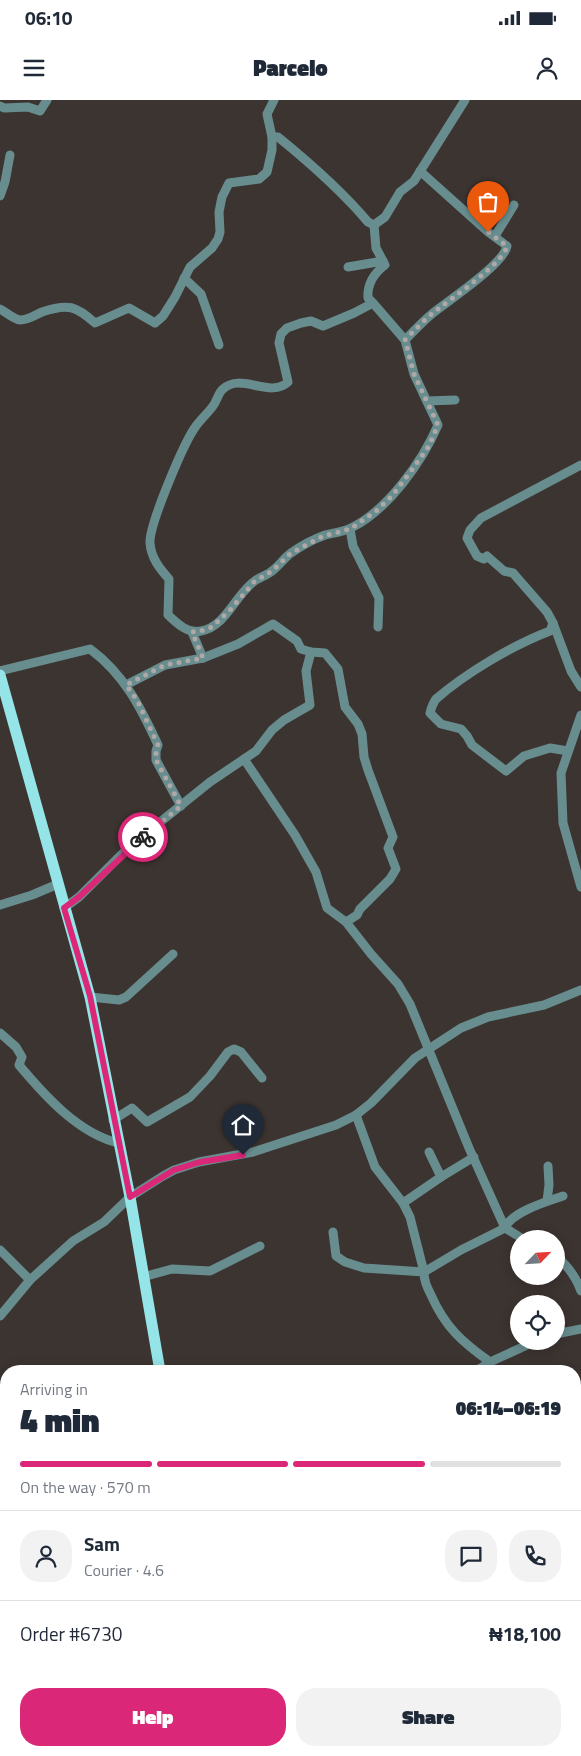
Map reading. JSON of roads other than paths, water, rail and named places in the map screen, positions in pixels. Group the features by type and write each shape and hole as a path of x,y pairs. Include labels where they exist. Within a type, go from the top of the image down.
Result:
{"main road":[{"path":"0,675 90,996 113,1120 130,1197 159,1365"}],"street":[{"path":"0,106 4,108 28,107 40,111 47,100"},
{"path":"0,309 18,320 27,320 43,312 73,307 80,310 95,323 130,308 154,323 162,316 171,303 190,267 212,248 218,239 220,232 219,212 222,196 229,183 259,179 267,172 272,150 272,137 267,114 274,100"},
{"path":"374,226 385,217 400,192 414,181 465,100"},
{"path":"272,137 278,137 310,163 374,226"},
{"path":"0,196 5,182 10,155"},
{"path":"405,340 433,313 484,274 505,252 507,246 420,171"},
{"path":"495,236 514,205"},
{"path":"192,632 212,627 230,610 254,582 272,571 291,553 323,536 350,529 370,516 392,496 429,446 438,425 414,374 405,340 368,298 369,285 377,271 385,266 376,248 374,226"},
{"path":"348,267 383,261"},
{"path":"184,278 201,294 219,345"},
{"path":"203,658 192,632 168,615 169,580 159,568 152,554 150,542 161,500 192,433 213,406 222,389 234,383 278,388 288,382 279,343 281,334 287,328 311,321 323,326 373,303"},
{"path":"427,401 455,400"},
{"path":"581,465 481,518 470,530 467,538 477,556 484,559 487,556 504,571 513,573 547,612 571,671 581,687"},
{"path":"350,529 353,546 379,598 378,627"},
{"path":"553,623 550,631 523,642 460,681 435,700 430,713 441,724 461,729 472,745 506,771 524,756 550,748 568,751"},
{"path":"126,685 165,665 203,658 238,644 273,624 297,641 301,649 325,653 338,669 345,707 358,724 362,734 368,770 393,836 388,848 396,870 390,879 360,909 357,915 346,922"},
{"path":"0,671 90,649 108,664 137,700 158,745 156,760 181,806"},
{"path":"64,908 79,897 124,852 210,782 256,752 272,730 310,705 306,671 311,652"},
{"path":"581,715 561,773 563,823 581,887"},
{"path":"244,759 276,806 316,872 328,908 346,922 398,984 410,1004 505,1228 510,1231"},
{"path":"0,905 58,884"},
{"path":"90,996 119,1000 126,997 173,954"},
{"path":"0,1316 30,1280 73,1241 104,1222 130,1197 174,1170 200,1162 232,1158 336,1125 356,1115 371,1103 405,1067 429,1049 472,1022 544,1005 581,990"},
{"path":"0,1033 16,1047 22,1057 19,1065 36,1086 76,1122 104,1140 118,1143"},
{"path":"113,1120 132,1108 146,1122 190,1097 210,1076 228,1052 234,1049 241,1052 262,1078"},
{"path":"356,1115 375,1167 403,1204 410,1217 424,1272 424,1279 440,1315 454,1334 490,1362"},
{"path":"429,1152 441,1177"},
{"path":"403,1204 441,1177 474,1157"},
{"path":"547,1201 550,1185 548,1166"},
{"path":"332,1232 336,1256 345,1262 364,1268 424,1272 461,1250 505,1228 507,1222 522,1212 564,1196"},
{"path":"143,1277 172,1269 210,1271 260,1246"},
{"path":"0,1250 30,1280"},
{"path":"565,1264 577,1280 581,1291"},
{"path":"565,1332 581,1329"},
{"path":"485,1365 516,1350"}]}
